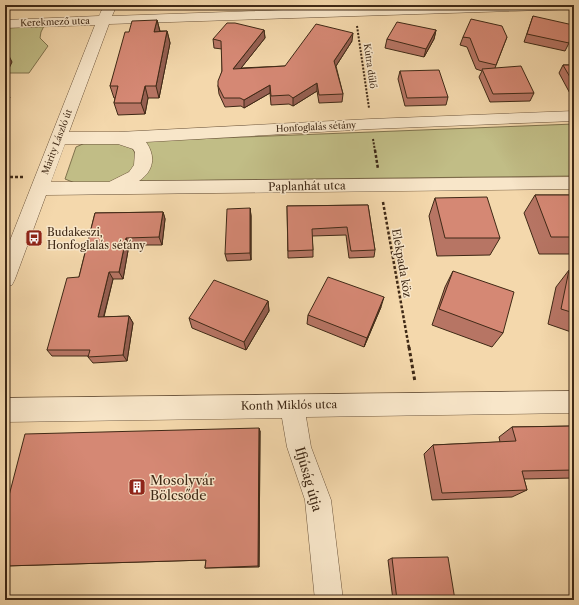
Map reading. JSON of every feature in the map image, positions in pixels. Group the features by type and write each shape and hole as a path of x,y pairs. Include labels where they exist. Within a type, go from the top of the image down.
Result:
{"street":[{"name":"Márity László út","path":"5,279 110,5"},
{"name":"Kerekmező utca","path":"5,24 355,11 574,5"},
{"name":"Honfoglalás sétány","path":"58,138 119,138 371,124 574,116"},
{"path":"108,189 122,184 135,176 143,167 144,152 139,145 119,138"},
{"name":"Paplanhát utca","path":"40,189 574,183"},
{"name":"Konth Miklós utca","path":"5,410 574,402"},
{"name":"Ifjúság útja","path":"292,405 299,447 318,500 329,600"}],"path":[{"name":"Kútra dűlő","path":"355,11 371,124"},
{"name":"Elekpada köz","path":"371,124 380,185 419,404"}],"shaded area":[{"path":"44,26 40,38 48,46 29,73 7,73 5,63 5,28"},
{"path":"574,124 574,176 134,181 143,141"},
{"path":"119,142 132,148 135,153 137,158 133,170 111,184 75,183 65,179 76,147 85,143"}],"building":[{"path":"533,16 573,25 569,43 527,34"},
{"path":"471,19 502,26 507,37 496,65 479,61 470,38 463,37"},
{"path":"157,20 154,32 167,31 156,86 145,86 141,103 114,103 118,86 110,86 125,32 129,32 132,21"},
{"path":"397,22 436,30 426,49 387,39"},
{"path":"227,23 235,23 264,30 233,69 285,66 316,24 353,33 334,61 343,94 319,95 317,83 293,98 289,95 271,96 270,85 244,100 240,98 224,98 218,86 218,81 222,71 221,41 213,39"},
{"path":"563,65 574,65 574,84"},
{"path":"521,66 534,93 493,94 482,69"},
{"path":"439,70 448,97 407,98 400,71"},
{"path":"535,195 574,195 574,237 551,237"},
{"path":"487,197 500,238 445,238 435,198"},
{"path":"368,205 375,250 351,251 347,227 312,229 313,250 288,251 287,206"},
{"path":"250,208 250,253 225,254 227,209"},
{"path":"163,212 159,237 126,238 119,272 109,272 98,317 129,316 123,355 88,357 90,350 47,350 67,278 79,277 95,213"},
{"path":"569,270 574,272 574,313 561,309"},
{"path":"453,271 514,292 503,333 439,309"},
{"path":"328,277 384,297 367,338 308,315"},
{"path":"214,280 268,301 244,342 189,318"},
{"path":"574,426 574,470 522,471 527,490 442,493 433,445 516,441 512,427"},
{"name":"Mosolyvár Bölcsőde","path":"259,428 258,566 205,568 206,560 5,566 5,511 25,434"},
{"path":"448,557 455,600 397,600 392,558"}],"place":[{"name":"Budakeszi, Honfoglalás sétány","path":"34,238"},
{"name":"Mosolyvár Bölcsőde","path":"137,487"}]}
